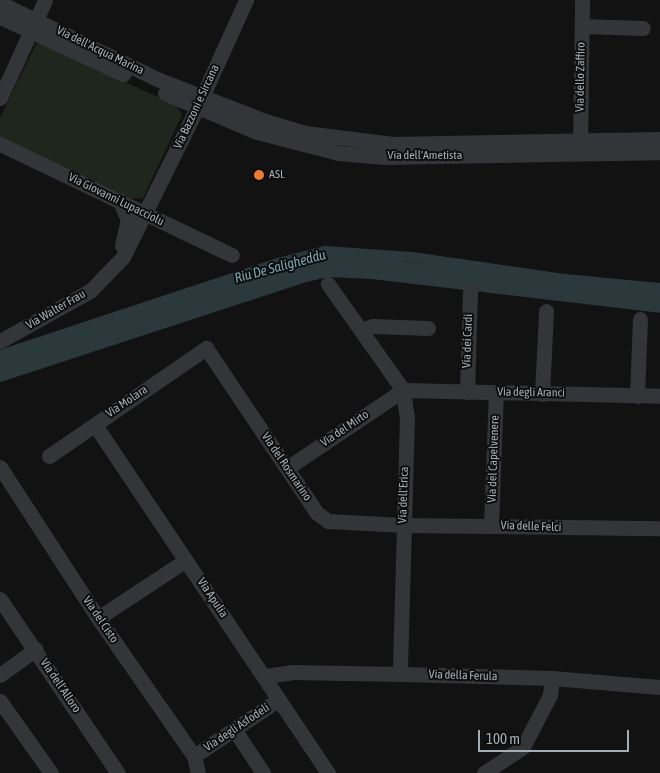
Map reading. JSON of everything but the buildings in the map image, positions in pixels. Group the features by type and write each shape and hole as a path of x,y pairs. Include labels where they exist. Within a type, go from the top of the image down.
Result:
{"street":[{"path":"0,98 45,0"},
{"name":"Via Bazzoni e Sircana","path":"146,214 200,103 246,0"},
{"name":"Via dello Zaffiro","path":"580,148 582,0"},
{"name":"Via dell'Acqua Marina","path":"0,2 34,25 157,79 200,103"},
{"name":"Via dell'Acqua Marina","path":"0,17 34,25"},
{"path":"582,26 643,28"},
{"name":"Via dell'Ametista","path":"200,103 348,140 394,144 580,148 660,152"},
{"name":"Via dell'Ametista","path":"580,148 660,138"},
{"name":"Via Giovanni Lupacciolu","path":"0,144 232,255"},
{"name":"Via Walter Frau","path":"110,274 126,232 128,219 119,200"},
{"name":"Via Walter Frau","path":"1,337 56,312 90,291 110,274 146,214"},
{"name":"Via dell'Erica","path":"328,284 403,390 407,417 400,674"},
{"name":"Via dei Cardi","path":"467,392 470,291"},
{"path":"542,394 546,311"},
{"path":"637,396 640,319"},
{"path":"361,330 373,326 428,328"},
{"name":"Via Molara","path":"48,456 206,348"},
{"name":"Via del Rosmarino","path":"206,348 317,513 328,521 403,525"},
{"name":"Via degli Aranci","path":"403,390 660,396"},
{"name":"Via del Mirto","path":"287,468 403,390"},
{"name":"Via del Capelvenere","path":"491,526 496,392"},
{"name":"Via Apulia","path":"95,425 265,676 328,773"},
{"name":"Via del Cisto","path":"0,467 98,618 194,756 198,773"},
{"name":"Via delle Felci","path":"403,525 660,528"},
{"path":"98,618 186,560"},
{"name":"Via dell'Alloro","path":"0,599 36,649 118,773"},
{"path":"0,675 36,649"},
{"name":"Via della Ferula","path":"265,676 292,672 400,674 552,678 660,686"},
{"path":"484,773 523,747 550,695 552,678"},
{"name":"Via degli Asfodeli","path":"194,756 280,699"},
{"path":"0,701 51,773"},
{"path":"234,729 263,773"}],"shaded area":[{"path":"41,43 177,106 182,115 143,198 132,199 0,137 0,118 36,44"}],"waterway":[{"name":"Riu De Saligheddu","path":"0,355 278,263 325,251 412,257 565,279 660,288"},
{"name":"Riu De Saligheddu","path":"0,366 299,270 339,263 660,300"},
{"name":"Riu De Saligheddu","path":"0,377 302,278 328,272 372,274 660,308"}],"place":[{"name":"ASL","path":"259,175"}]}
